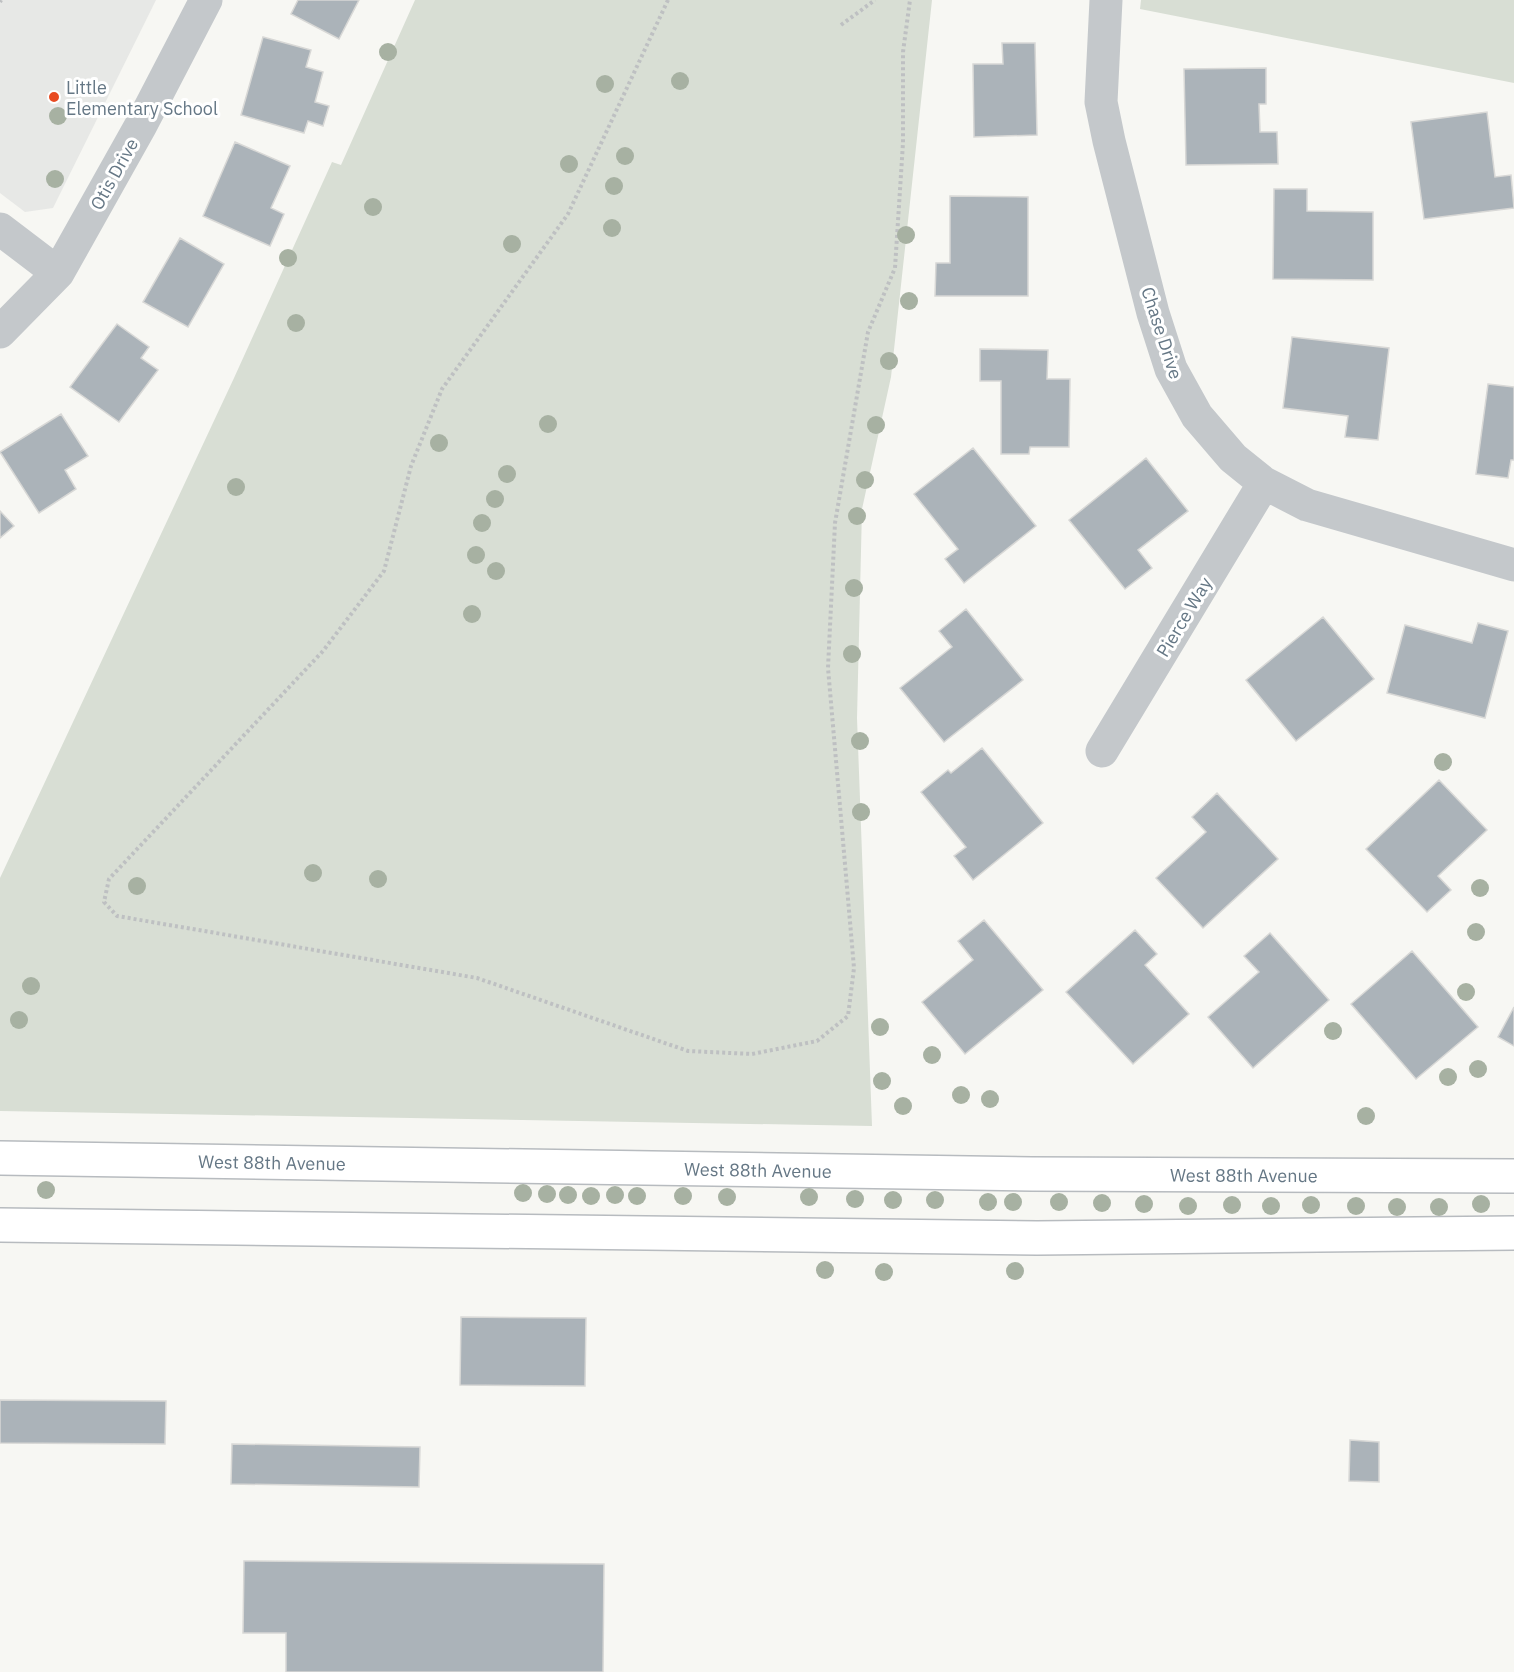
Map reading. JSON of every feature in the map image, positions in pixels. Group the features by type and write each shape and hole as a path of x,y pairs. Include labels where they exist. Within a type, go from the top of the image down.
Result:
{"main road":[{"name":"West 88th Avenue","path":"0,1158 1044,1174 1514,1176"},
{"path":"0,1225 1037,1238 1514,1233"}],"street":[{"name":"Otis Drive","path":"0,332 58,273 141,125 206,0"},
{"name":"Chase Drive","path":"1106,0 1101,102 1153,313 1171,369 1197,416 1233,458 1264,483 1307,505 1514,565"},
{"path":"0,229 58,273"},
{"name":"Pierce Way","path":"1102,751 1264,483"}],"path":[{"path":"668,0 568,214 442,389 411,466 384,571 323,651 110,879 104,902 117,916 477,978 688,1051 752,1054 817,1041 848,1016 854,968 828,668 835,523 868,332 895,268 903,143 903,52 910,0"},
{"path":"841,25 875,0"}],"shaded area":[{"name":"Little Elementary School","path":"0,0 156,0 53,208 25,212 0,193"},
{"path":"415,0 932,0 891,377 862,509 857,718 872,1126 0,1111 0,878 234,378 332,162 341,165"},
{"path":"1141,0 1514,0 1514,83 1140,9"}],"building":[{"path":"298,0 359,0 339,39 291,14"},
{"path":"263,37 311,50 306,67 323,72 315,102 329,106 323,126 308,121 304,133 241,115"},
{"path":"1002,43 1035,43 1037,135 974,137 973,64 1003,64"},
{"path":"1266,68 1266,104 1259,104 1260,132 1277,132 1278,164 1186,165 1184,69"},
{"path":"1487,112 1495,177 1511,175 1514,208 1424,219 1411,122"},
{"path":"235,142 290,166 271,208 284,214 270,246 203,216"},
{"path":"1274,189 1307,189 1307,211 1373,212 1373,280 1273,279"},
{"path":"950,196 1028,197 1028,296 935,296 936,263 950,263"},
{"path":"180,238 224,264 188,327 143,302"},
{"path":"117,324 149,347 141,358 158,370 119,422 70,387"},
{"path":"1292,337 1389,348 1378,440 1345,437 1348,416 1283,408"},
{"path":"980,349 1048,350 1047,379 1070,379 1069,447 1030,447 1029,454 1001,454 1001,381 980,381"},
{"path":"1488,384 1514,387 1514,460 1511,460 1508,478 1476,474"},
{"path":"61,414 88,456 65,470 76,489 39,513 0,452"},
{"path":"973,448 1036,526 964,583 945,559 958,549 914,494"},
{"path":"1146,458 1188,511 1138,550 1152,568 1125,589 1069,520"},
{"path":"0,511 14,526 0,538"},
{"path":"966,609 1023,680 944,742 900,688 952,647 939,631"},
{"path":"1323,617 1374,679 1296,741 1246,680"},
{"path":"1478,623 1508,631 1485,718 1387,693 1405,625 1472,643"},
{"path":"982,748 1043,823 973,880 954,856 966,847 921,792 948,770 951,773"},
{"path":"1439,780 1487,830 1438,876 1451,890 1427,912 1366,849"},
{"path":"1217,793 1278,859 1203,928 1156,878 1206,832 1192,817"},
{"path":"984,920 1043,990 965,1054 922,1002 973,960 958,941"},
{"path":"1135,930 1157,954 1145,965 1189,1014 1133,1064 1066,992"},
{"path":"1270,933 1329,1000 1253,1068 1208,1017 1259,972 1244,956"},
{"path":"1412,951 1478,1027 1416,1079 1351,1004"},
{"path":"1514,1007 1514,1046 1498,1037"},
{"path":"461,1317 586,1318 585,1386 460,1385"},
{"path":"0,1400 166,1401 165,1444 0,1443"},
{"path":"1350,1440 1379,1442 1379,1482 1349,1481"},
{"path":"232,1444 420,1447 419,1487 231,1484"},
{"path":"244,1561 604,1564 603,1672 286,1672 286,1633 243,1633"}],"place":[{"name":"Little Elementary School","path":"54,97"}]}
